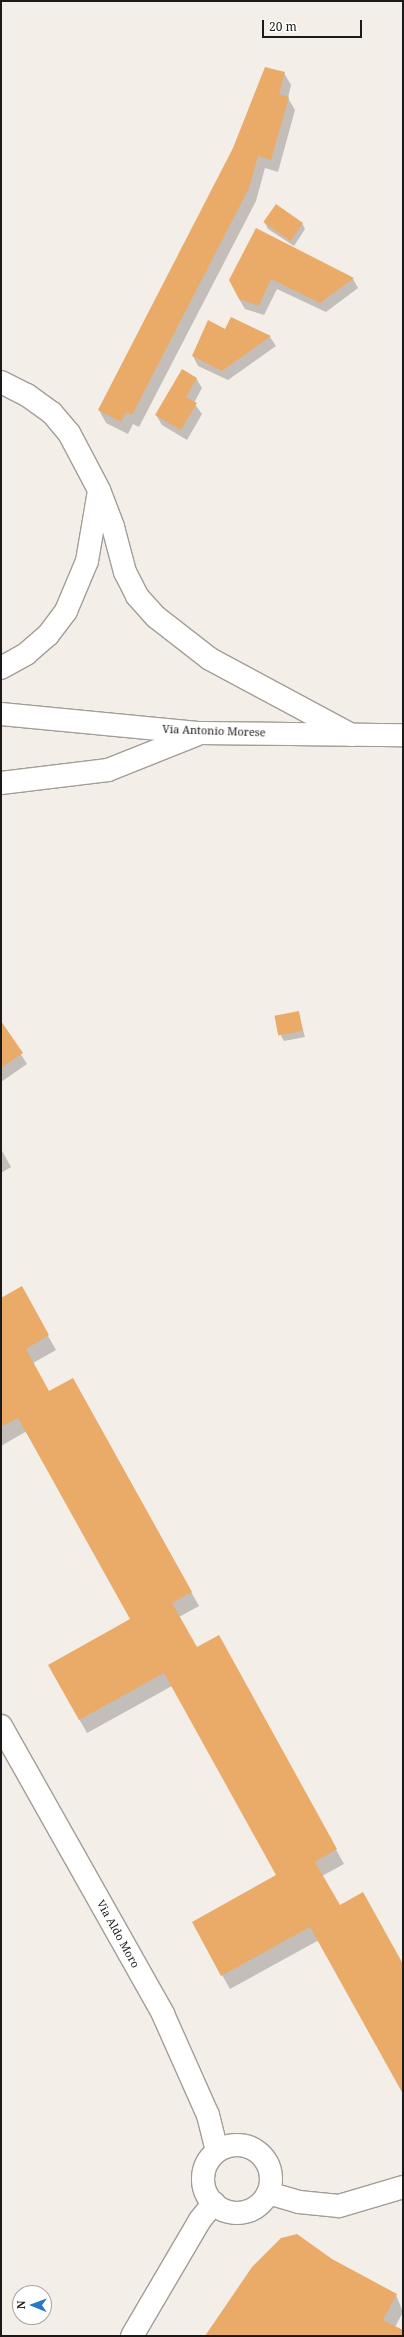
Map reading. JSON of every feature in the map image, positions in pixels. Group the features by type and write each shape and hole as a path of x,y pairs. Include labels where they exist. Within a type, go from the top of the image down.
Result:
{"street":[{"path":"1,383 27,395 52,413 69,434 100,490 113,526 125,572 138,596 156,617 210,659 352,735"},
{"path":"1,668 26,654 48,635 66,611 87,562 100,490"},
{"name":"Via Antonio Morese","path":"1,714 200,733 403,735"},
{"path":"1,783 108,770 200,733"},
{"name":"Via Aldo Moro","path":"1,1726 163,2014 208,2116 217,2151"},
{"path":"236,2145 254,2149 268,2164 271,2183 268,2193 254,2208 244,2212 222,2209 214,2203 207,2193 204,2171 209,2160 217,2151 236,2145"},
{"path":"268,2193 300,2202 339,2206 403,2187"},
{"path":"132,2336 200,2220 214,2203"}],"building":[{"path":"265,67 285,72 279,94 289,97 271,160 258,156 249,188 132,415 126,412 121,422 98,410 233,148"},
{"path":"276,204 303,223 290,241 263,222"},
{"path":"256,228 354,278 320,303 271,279 259,306 239,299 229,280"},
{"path":"231,317 271,336 222,371 192,356 208,320 225,329"},
{"path":"182,369 197,378 186,397 197,403 181,430 155,415"},
{"path":"299,1011 303,1031 278,1035 274,1016"},
{"path":"1,1021 23,1053 1,1068"},
{"path":"22,1286 49,1335 26,1349 49,1391 73,1378 192,1592 172,1603 197,1647 219,1635 337,1849 315,1862 340,1905 363,1892 403,1964 403,2094 310,1927 221,1976 192,1922 276,1875 164,1673 79,1720 48,1665 130,1619 18,1418 1,1427 1,1298"},
{"path":"297,2234 332,2259 397,2294 383,2320 403,2330 403,2336 205,2336 252,2267 281,2238"}]}
